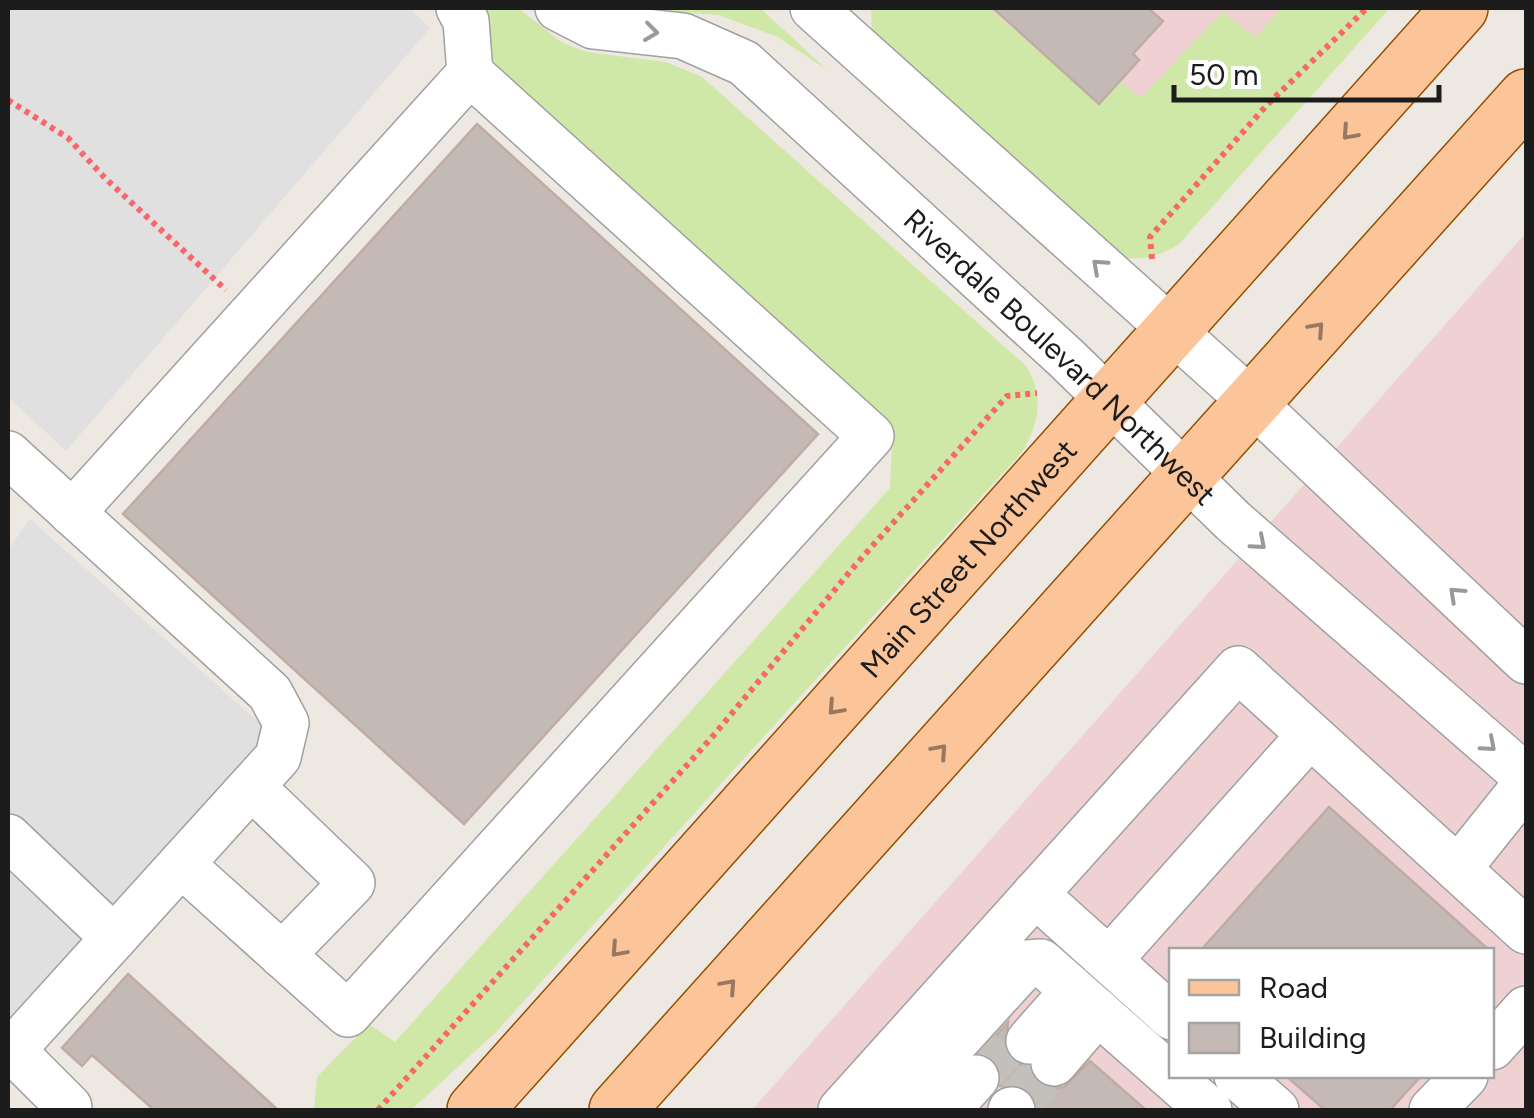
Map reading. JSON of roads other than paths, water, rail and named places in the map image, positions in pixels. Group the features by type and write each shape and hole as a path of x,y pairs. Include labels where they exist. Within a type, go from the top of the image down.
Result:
{"main road":[{"name":"Main Street Northwest","path":"475,1110 1460,8"},
{"path":"616,1110 1526,97"}],"street":[{"path":"181,864 348,1014 871,436 470,72 466,22 460,8"},
{"name":"Riverdale Boulevard Northwest","path":"558,8 593,26 683,36 744,64 1111,401 1233,521 1526,781"},
{"path":"826,12 1252,401 1526,661"},
{"path":"72,513 470,72"},
{"path":"8,454 270,692 286,723 278,757 10,1053 69,1107"},
{"path":"841,1110 1238,669 1526,931"},
{"path":"1108,960 1310,735"},
{"path":"1458,869 1526,781"},
{"path":"252,786 352,883 282,956"},
{"path":"8,836 114,938"},
{"path":"1035,894 1169,1014"},
{"path":"893,1110 1026,963 1041,962 1169,1075"},
{"path":"1080,996 1035,1046 1080,996"},
{"path":"1494,1045 1526,1009"},
{"path":"1173,1078 1209,1110"},
{"path":"1239,1078 1276,1110"},
{"path":"1432,1110 1463,1078"},
{"path":"923,1110 983,1098"}],"tunnel":[{"path":"976,1078 1018,1031"},
{"path":"1012,1110 1054,1063"}]}
